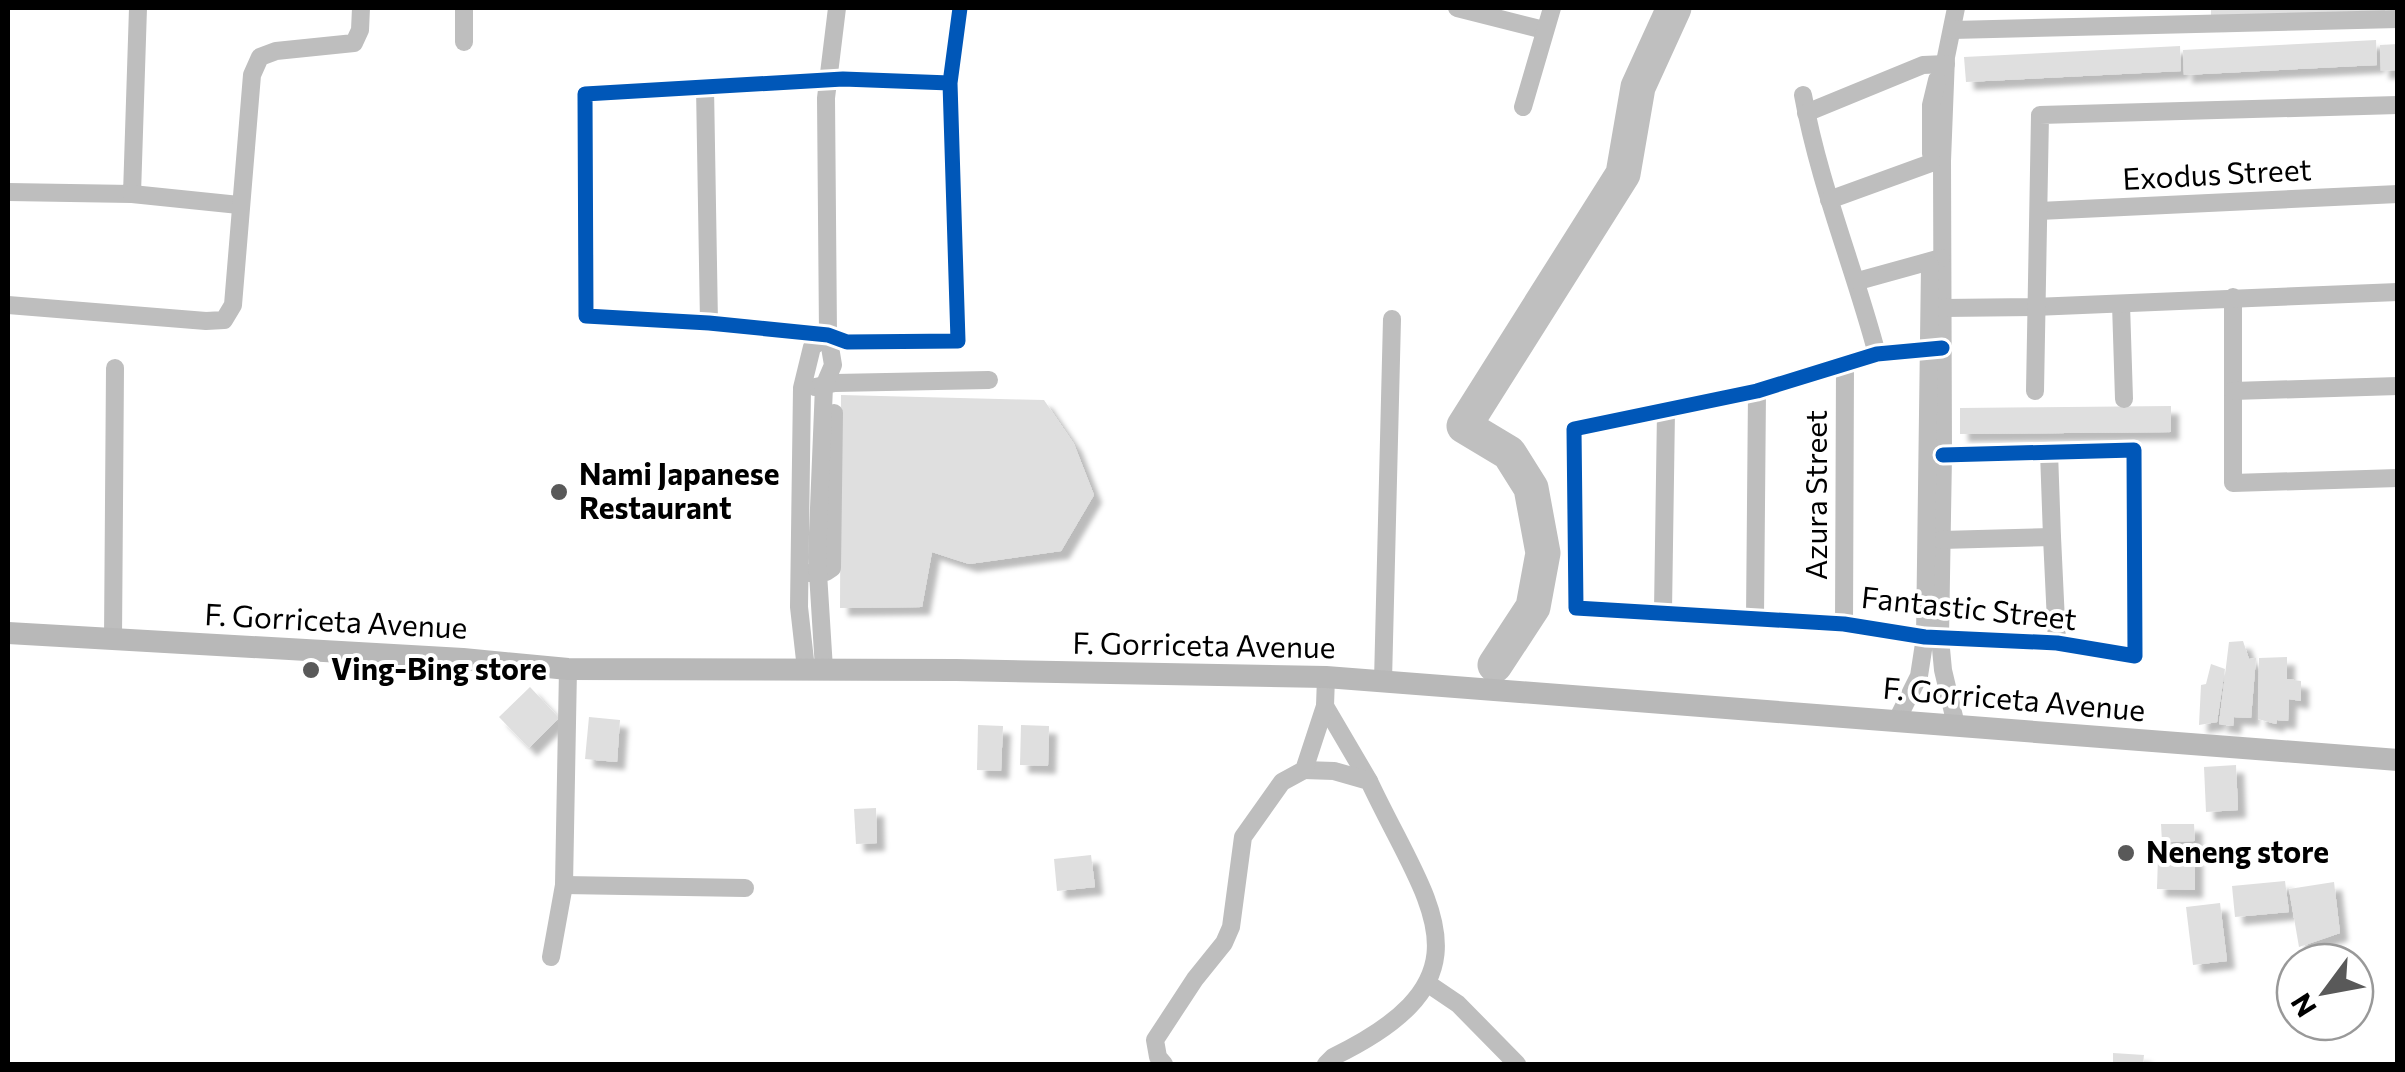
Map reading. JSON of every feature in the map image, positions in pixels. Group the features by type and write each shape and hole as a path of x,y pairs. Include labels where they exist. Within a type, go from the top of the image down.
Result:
{"main road":[{"name":"F. Gorriceta Avenue","path":"8,632 463,659 568,669 1326,678 2398,760"}],"street":[{"path":"132,194 138,8"},
{"path":"8,305 224,320 233,305 252,75 260,57 276,51 354,44 360,30 361,8"},
{"path":"464,8 464,42"},
{"path":"809,573 832,568 834,549 830,384 833,366 828,335 828,79 837,8"},
{"path":"950,83 828,79 585,94 586,316 709,322 828,335 847,342 958,341 950,83 960,8"},
{"path":"1457,8 1544,30"},
{"path":"1522,107 1552,8"},
{"path":"1956,8 1932,105 1931,163 1937,348 1932,638 1956,725"},
{"path":"1952,30 2188,16 2398,19"},
{"path":"1877,354 1858,281 1828,200 1805,104 1923,65 1945,62"},
{"path":"1897,720 1932,638 1941,540 1943,455 1937,348 1944,308 1936,259 1945,62"},
{"path":"705,87 709,322"},
{"path":"2035,390 2040,115 2398,105"},
{"path":"1828,200 1931,163"},
{"path":"8,192 132,194 239,205"},
{"name":"Exodus Street","path":"2039,210 2398,194"},
{"path":"1858,281 1936,259"},
{"path":"1944,308 2398,292"},
{"path":"2234,297 2233,483 2398,478"},
{"path":"2121,304 2124,399"},
{"path":"1383,682 1392,319"},
{"path":"815,669 802,388 812,347 828,335"},
{"path":"1663,611 1666,410 1757,390 1877,354 1937,348"},
{"name":"Azura Street","path":"1844,624 1845,366"},
{"path":"113,639 115,368"},
{"path":"802,388 989,380"},
{"path":"2234,392 2398,386"},
{"path":"1755,618 1757,390"},
{"name":"Fantastic Street","path":"1666,410 1574,429 1576,608 1844,624 1932,638 2057,643 2132,658 2137,654 2134,450 1943,455"},
{"path":"2050,452 2057,643"},
{"path":"1941,540 2052,537"},
{"path":"551,957 564,885 568,669"},
{"path":"1304,770 1325,706 1326,678"},
{"path":"1325,706 1369,781 1431,907 1438,950 1428,982 1398,1018 1326,1064"},
{"path":"1164,1064 1158,1057 1155,1040 1224,943 1231,927 1243,837 1282,782 1304,770 1334,771 1369,781"},
{"path":"564,885 745,888"},
{"path":"1428,982 1458,1004 1516,1064"}],"building":[{"path":"2211,8 2385,8 2385,11 2211,20"},
{"path":"2376,40 2377,65 2184,75 2183,50"},
{"path":"2398,44 2398,70 2381,71 2380,45"},
{"path":"2180,46 2181,71 1966,82 1964,57"},
{"path":"841,395 1044,400 1074,444 1094,495 1061,551 969,564 932,552 922,607 840,608"},
{"path":"2171,406 2171,432 1960,434 1960,408"},
{"path":"2243,641 2249,659 2256,658 2251,718 2234,717 2233,726 2219,724 2229,642"},
{"path":"2287,657 2287,679 2301,681 2301,701 2289,699 2288,721 2277,720 2276,724 2258,719 2259,658"},
{"path":"2211,664 2225,669 2217,722 2199,725 2201,685 2206,684"},
{"path":"530,687 559,718 529,748 499,717"},
{"path":"589,717 620,720 617,762 585,759"},
{"path":"978,725 1003,726 1001,771 977,770"},
{"path":"1021,725 1049,726 1048,766 1020,765"},
{"path":"2236,765 2238,810 2206,812 2204,767"},
{"path":"876,808 877,843 856,844 854,809"},
{"path":"2161,824 2194,824 2195,841 2162,842"},
{"path":"1091,855 1095,887 1057,891 1054,859"},
{"path":"2158,856 2195,856 2195,890 2157,889"},
{"path":"2285,881 2289,912 2235,917 2232,886"},
{"path":"2334,882 2340,933 2314,942 2298,942 2289,889"},
{"path":"2220,903 2227,961 2193,965 2186,907"},
{"path":"2113,1053 2144,1055 2143,1064 2113,1064"}],"waterway":[{"path":"1495,665 1533,607 1543,553 1531,488 1509,453 1464,426 1623,174 1638,87 1674,8"}],"cycle path":[{"path":"950,83 843,79 585,94 586,316 709,323 828,335 847,342 958,341 950,83 960,8"},
{"path":"1942,348 1877,354 1757,391 1574,429 1576,608 1844,624 1925,637 2057,643 2135,656 2134,450 1943,455"}],"place":[{"name":"Nami Japanese Restaurant","path":"559,492"},
{"name":"Ving-Bing store","path":"311,670"},
{"name":"Neneng store","path":"2126,853"}]}
